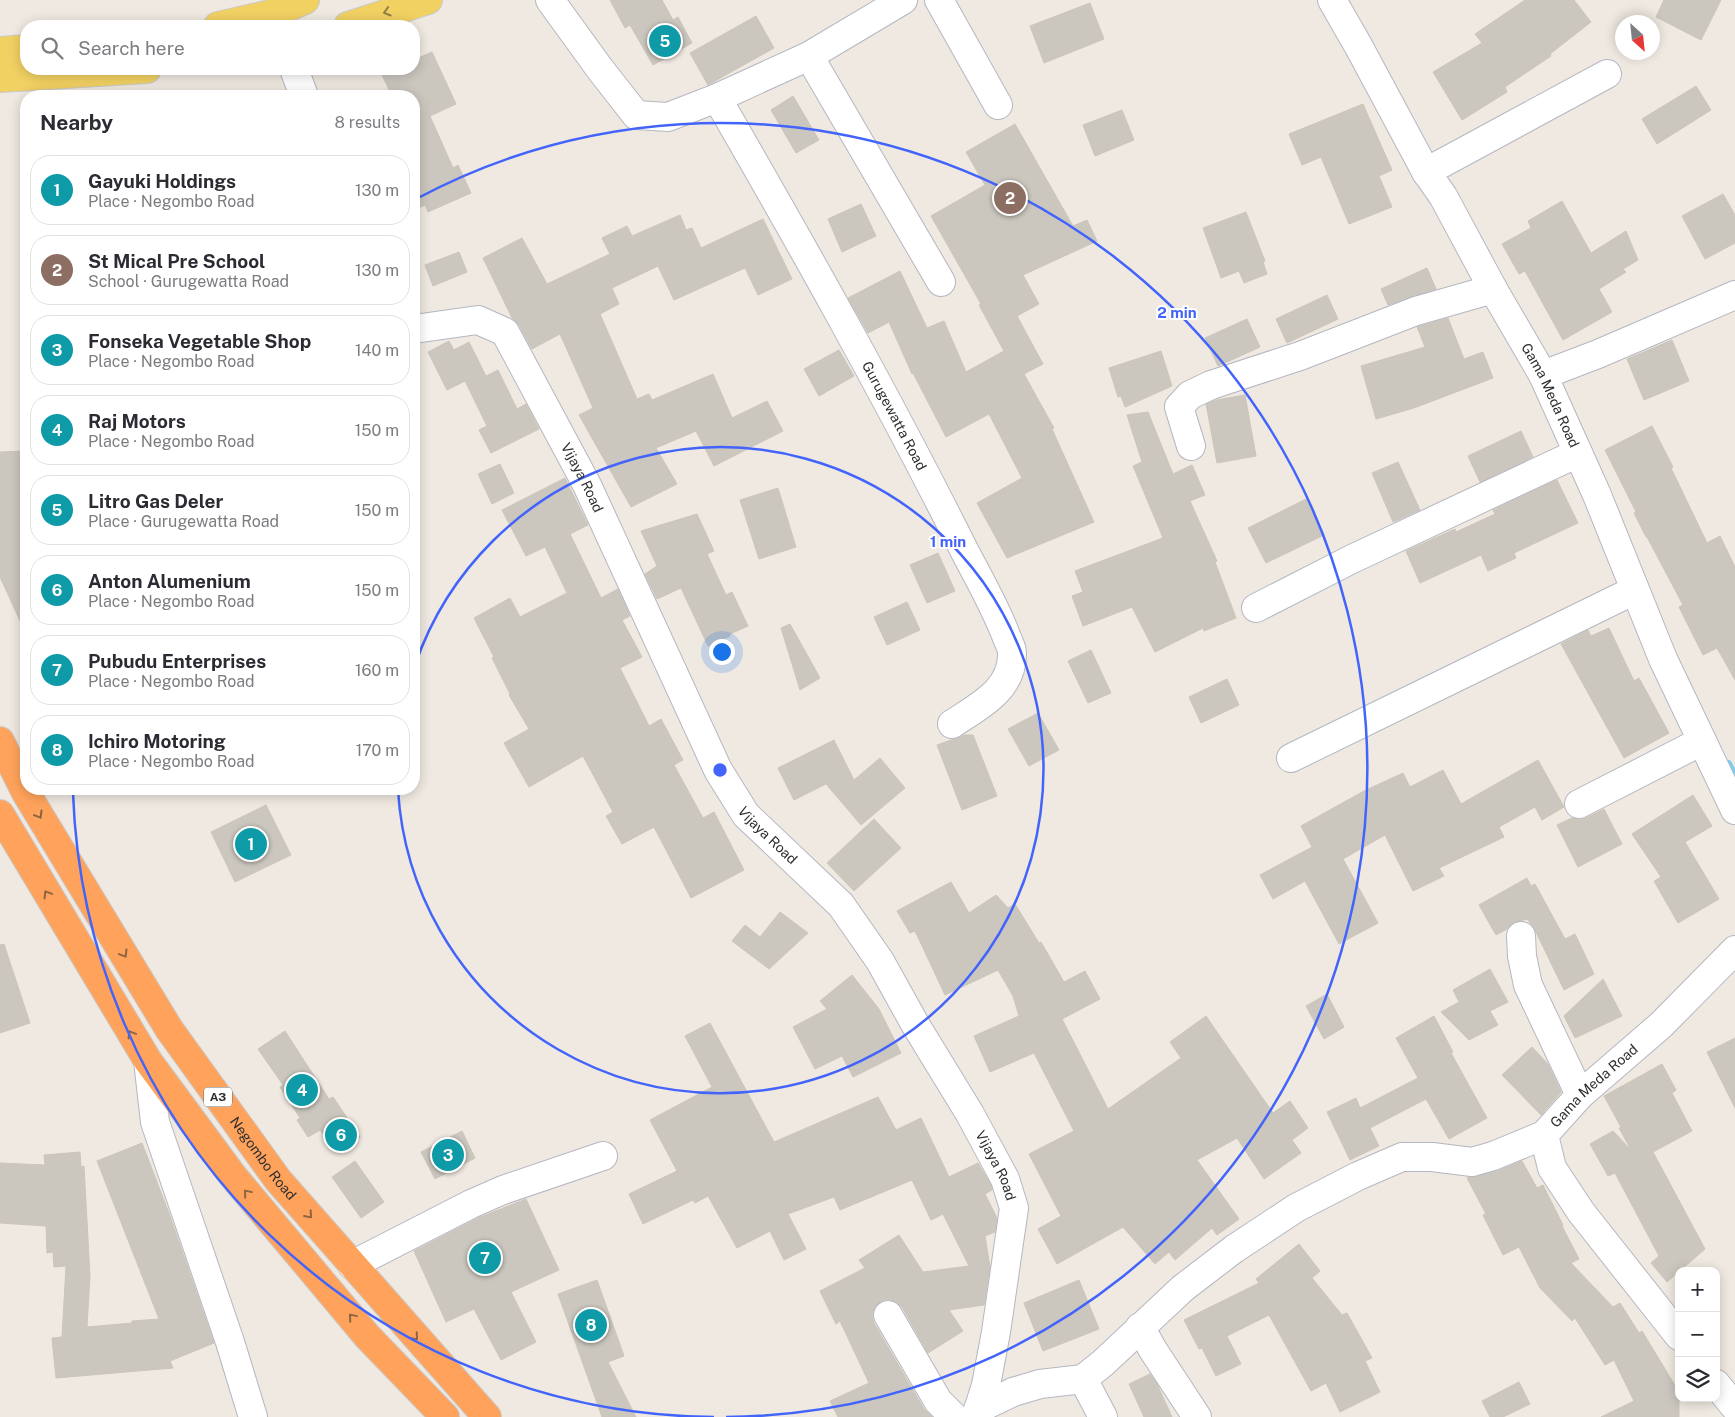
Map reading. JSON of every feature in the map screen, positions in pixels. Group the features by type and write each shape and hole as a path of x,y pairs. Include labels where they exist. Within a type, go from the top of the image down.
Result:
{"highway":[{"name":"Negombo Road","path":"0,741 20,781"},
{"name":"Negombo Road","path":"27,795 169,1029 278,1180 487,1417"},
{"name":"A3","path":"0,814 148,1061 233,1176 367,1336 445,1417"}],"main road":[{"path":"277,19 305,0"},
{"path":"366,20 428,0"},
{"path":"0,51 20,49"},
{"path":"0,78 49,75"}],"street":[{"path":"550,0 636,115 668,117 717,98 809,56 903,0"},
{"path":"939,0 998,105"},
{"name":"Gama Meda Road","path":"1332,0 1426,172 1443,196 1543,375 1597,495 1663,659 1735,810"},
{"path":"809,56 941,282"},
{"path":"1426,172 1607,74"},
{"path":"296,75 302,90"},
{"name":"Gurugewatta Road","path":"717,98 856,344 939,499 1003,627 1012,652 1008,676 991,699 952,724"},
{"path":"1191,446 1179,407 1190,395 1211,385 1300,356 1416,311 1493,288"},
{"path":"1543,375 1598,354 1735,295"},
{"name":"Vijaya Road","path":"420,328 478,320 505,332 587,485 718,770 746,815 841,905 880,961 915,1024 970,1114 1005,1179 1014,1208 996,1332 986,1385 969,1414"},
{"path":"1256,608 1352,559 1578,453"},
{"path":"1292,758 1635,590"},
{"path":"1579,804 1702,741"},
{"path":"1521,936 1522,956 1528,985 1580,1094"},
{"name":"Gama Meda Road","path":"1675,1331 1581,1212 1552,1168 1544,1135 1580,1094 1661,1025 1735,950"},
{"path":"148,1061 155,1122 230,1342 253,1417"},
{"path":"888,1315 938,1401 969,1414 1013,1392 1040,1384 1082,1379 1103,1363 1183,1288 1234,1249 1296,1208 1358,1176 1402,1157 1432,1157 1472,1162 1493,1156 1544,1135"},
{"path":"352,1265 471,1204 503,1190 603,1156"},
{"path":"1140,1327 1197,1417"},
{"path":"1082,1379 1103,1417"},
{"path":"1720,1389 1735,1406"}],"building":[{"path":"610,0 662,0 673,20 678,17 692,43 653,65 630,25 625,28"},
{"path":"1525,0 1574,0 1591,22 1550,54 1551,56 1505,87 1507,92 1462,120 1433,72 1482,43 1475,34"},
{"path":"1664,0 1721,0 1701,40 1660,19 1660,15 1657,15"},
{"path":"1090,3 1104,39 1044,63 1030,26"},
{"path":"756,16 774,48 708,85 690,53"},
{"path":"432,52 456,104 430,116 453,168 458,165 471,193 428,212 425,205 420,207 420,90 389,90 382,75 420,75 420,57"},
{"path":"1696,86 1711,110 1657,144 1642,119"},
{"path":"793,96 819,140 796,153 771,110"},
{"path":"1363,104 1392,170 1379,176 1392,207 1349,224 1321,157 1302,165 1289,134"},
{"path":"1122,110 1134,140 1095,156 1083,125"},
{"path":"1015,124 1073,226 1087,220 1097,241 1023,275 1039,304 1017,316 1043,364 1024,374 1054,428 1052,429 1094,522 1007,558 977,503 1022,478 989,414 946,437 912,374 889,322 868,333 848,298 900,271 927,328 944,321 966,372 1004,351 979,305 981,304 931,216 985,185 966,152"},
{"path":"1723,194 1735,215 1735,243 1705,259 1682,216"},
{"path":"1562,201 1591,253 1626,231 1638,260 1623,269 1626,272 1599,289 1612,312 1563,340 1525,271 1519,274 1502,244 1531,228 1528,221"},
{"path":"861,204 876,236 842,252 828,219"},
{"path":"1246,212 1265,261 1263,262 1267,274 1244,283 1239,271 1221,278 1203,228"},
{"path":"680,215 686,230 692,228 701,248 763,219 792,279 758,295 745,268 674,300 658,266 612,288 619,304 600,314 637,399 649,394 652,400 713,374 732,418 767,401 783,431 714,466 696,431 656,448 677,484 631,507 579,415 593,408 560,334 532,349 519,325 512,318 483,258 522,238 547,284 610,254 602,238 627,226 632,236"},
{"path":"459,252 467,272 433,286 425,265"},
{"path":"1427,268 1436,289 1388,305 1381,289"},
{"path":"1327,295 1338,319 1287,343 1276,319"},
{"path":"1448,318 1464,359 1483,352 1493,378 1414,408 1376,419 1361,366 1425,347 1417,327"},
{"path":"1247,319 1260,347 1218,366 1205,338"},
{"path":"1672,340 1689,381 1644,400 1627,359"},
{"path":"449,341 454,350 469,342 486,376 498,370 517,409 526,404 539,429 491,453 479,430 487,426 465,381 447,390 428,352"},
{"path":"839,350 854,376 819,396 804,369"},
{"path":"1161,351 1172,386 1125,407 1121,396 1118,397 1109,368"},
{"path":"1245,395 1256,456 1217,463 1206,404 1216,400"},
{"path":"1148,412 1173,474 1192,465 1205,495 1190,501 1217,561 1215,562 1236,618 1204,631 1203,628 1155,652 1132,607 1083,626 1072,596 1083,592 1075,571 1163,538 1133,466 1142,462 1127,415"},
{"path":"1652,426 1673,467 1671,468 1707,543 1720,536 1735,567 1735,680 1717,648 1703,655 1679,607 1683,605 1646,537 1634,513 1636,512 1605,450"},
{"path":"1521,431 1533,457 1480,482 1468,456"},
{"path":"20,451 20,621 0,577 0,452"},
{"path":"1398,462 1420,510 1393,522 1372,473"},
{"path":"500,464 514,493 492,504 478,474"},
{"path":"565,478 588,525 570,534 601,598 618,589 630,616 622,620 642,657 620,668 649,726 661,719 683,760 674,765 703,818 714,812 744,870 691,898 654,827 622,844 606,816 613,812 583,756 529,787 504,743 529,729 509,695 492,658 494,657 474,618 510,598 520,617 567,593 545,547 526,556 502,510"},
{"path":"1557,480 1578,523 1514,553 1516,558 1488,571 1481,555 1420,583 1406,551 1455,529 1456,532 1495,514 1493,510"},
{"path":"778,488 796,547 759,559 740,500"},
{"path":"1306,499 1324,535 1266,563 1248,528"},
{"path":"697,514 714,551 707,554 726,595 732,592 748,626 708,646 681,588 657,599 645,574 657,566 641,531"},
{"path":"938,553 955,591 927,603 910,565"},
{"path":"907,602 920,630 887,645 874,617"},
{"path":"790,624 820,678 800,690 781,628"},
{"path":"1609,628 1634,681 1639,678 1669,733 1624,758 1561,644 1588,630 1591,636"},
{"path":"1091,650 1111,693 1088,703 1068,661"},
{"path":"1227,679 1239,705 1201,723 1189,697"},
{"path":"1038,713 1059,750 1029,766 1008,729"},
{"path":"965,735 973,735 997,796 962,810 937,745"},
{"path":"834,740 854,780 880,758 905,788 861,825 826,784 794,800 778,768"},
{"path":"1538,760 1564,807 1542,820 1535,807 1499,827 1504,837 1439,868 1444,876 1413,891 1385,835 1343,859 1378,923 1339,944 1305,881 1273,899 1260,875 1312,847 1301,826 1364,791 1403,773 1410,787 1443,770 1461,804"},
{"path":"1693,795 1712,826 1685,842 1719,899 1678,923 1654,881 1661,877 1632,834"},
{"path":"266,805 291,855 235,882 211,832"},
{"path":"1604,809 1622,844 1578,867 1557,825 1572,818 1579,820 1586,818"},
{"path":"874,819 901,848 854,891 827,863"},
{"path":"1527,878 1531,886 1535,884 1565,939 1575,934 1594,974 1564,990 1534,928 1527,919 1513,923 1496,935 1479,905"},
{"path":"951,882 969,913 996,895 1008,908 1015,904 1039,943 1041,942 1064,982 1085,971 1100,999 1062,1019 1108,1109 1181,1058 1170,1042 1206,1016 1273,1113 1290,1101 1308,1128 1292,1140 1301,1153 1264,1179 1237,1138 1197,1160 1239,1219 1217,1235 1212,1228 1175,1260 1169,1252 1155,1264 1123,1227 1057,1264 1038,1229 1061,1216 1029,1154 1074,1131 1034,1053 990,1072 974,1036 1019,1016 1013,996 998,970 945,995 915,931 910,933 897,911"},
{"path":"780,912 808,933 769,969 732,941 745,925 760,937"},
{"path":"4,944 30,1023 0,1033 0,945"},
{"path":"1490,969 1508,1002 1490,1011 1498,1025 1469,1040 1441,1012 1459,1002 1453,990"},
{"path":"852,975 879,1009 901,1053 853,1077 842,1056 815,1069 793,1027 827,1009 820,1001"},
{"path":"1603,979 1622,1016 1575,1038 1564,1016"},
{"path":"1327,994 1344,1027 1324,1039 1306,1006"},
{"path":"1434,1016 1453,1052 1451,1053 1487,1118 1449,1139 1426,1099 1370,1128 1379,1146 1350,1160 1327,1112 1356,1098 1360,1108 1418,1078 1396,1038"},
{"path":"710,1023 774,1142 878,1097 896,1130 921,1118 949,1177 978,1163 991,1185 992,1190 985,1194 997,1218 995,1232 985,1236 990,1267 984,1305 949,1310 963,1331 928,1353 902,1307 896,1302 888,1299 881,1301 875,1307 872,1315 874,1323 924,1409 932,1417 838,1417 830,1401 869,1383 840,1321 836,1324 820,1291 865,1268 859,1260 899,1235 923,1272 969,1266 943,1214 931,1220 912,1180 840,1210 834,1197 788,1214 806,1249 784,1260 770,1231 737,1248 708,1196 695,1203 693,1200 643,1224 629,1194 677,1171 650,1120 712,1087 685,1036"},
{"path":"285,1031 329,1099 333,1097 360,1137 338,1153 320,1130 308,1137 297,1120 300,1118 280,1087 283,1085 258,1049"},
{"path":"1735,1038 1735,1108 1707,1052"},
{"path":"1532,1047 1548,1064 1561,1092 1541,1115 1502,1075"},
{"path":"1662,1064 1676,1090 1672,1093 1692,1131 1653,1152 1705,1249 1684,1267 1675,1267 1675,1275 1667,1282 1651,1263 1659,1256 1615,1173 1608,1176 1590,1144 1613,1131 1631,1150 1604,1096"},
{"path":"462,1131 475,1158 435,1179 421,1152"},
{"path":"142,1143 170,1216 214,1343 170,1361 173,1368 56,1378 52,1338 62,1337 66,1266 54,1267 53,1252 47,1253 46,1226 0,1223 0,1163 45,1165 44,1155 80,1152 81,1167 84,1166 90,1276 87,1327 132,1323 132,1321 159,1319 97,1161"},
{"path":"355,1161 384,1202 361,1218 332,1177"},
{"path":"1522,1161 1537,1188 1543,1185 1579,1259 1571,1263 1613,1307 1620,1303 1639,1333 1642,1331 1675,1385 1675,1402 1679,1402 1679,1417 1601,1417 1634,1401 1614,1360 1605,1365 1575,1318 1572,1321 1540,1288 1519,1247 1503,1255 1483,1215 1486,1214 1467,1178 1497,1171"},
{"path":"526,1199 559,1270 511,1292 536,1342 501,1360 474,1309 446,1322 414,1251 478,1218"},
{"path":"1299,1244 1320,1271 1312,1278 1342,1315 1347,1313 1372,1358 1365,1361 1380,1392 1340,1412 1326,1383 1311,1391 1269,1315 1227,1336 1241,1364 1216,1376 1202,1348 1199,1349 1184,1320 1259,1283 1256,1279"},
{"path":"597,1280 624,1356 608,1362 636,1417 602,1417 558,1294"},
{"path":"1079,1280 1099,1329 1043,1351 1024,1303"},
{"path":"1150,1374 1157,1384 1172,1417 1144,1417 1129,1384"},
{"path":"1519,1382 1530,1404 1503,1417 1490,1417 1482,1401"}],"waterway":[{"path":"1728,764 1735,777"}],"place":[{"name":"Litro Gas Deler","path":"665,41"},
{"name":"St Mical Pre School","path":"1010,198"},
{"name":"Gayuki Holdings","path":"251,844"},
{"name":"Raj Motors","path":"302,1090"},
{"name":"Anton Alumenium","path":"341,1135"},
{"name":"Fonseka Vegetable Shop","path":"448,1155"},
{"name":"Pubudu Enterprises","path":"485,1258"},
{"name":"Ichiro Motoring","path":"591,1325"}]}
